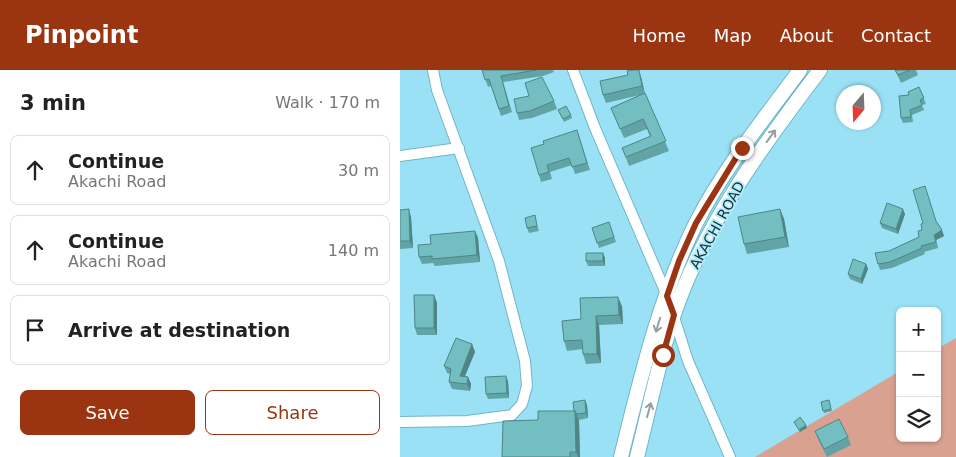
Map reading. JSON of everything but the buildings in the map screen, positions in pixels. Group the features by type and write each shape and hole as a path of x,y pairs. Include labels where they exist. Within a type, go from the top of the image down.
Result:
{"main road":[{"name":"AKACHI ROAD","path":"621,457 667,296 693,231 716,189 742,148 800,70"},
{"name":"AKACHI ROAD","path":"637,457 674,315 699,252 723,208 758,153 820,70"}],"street":[{"path":"400,422 467,421 512,415 522,404 527,386 525,361 498,261 437,90 433,70"},
{"path":"573,70 595,128 667,296 688,361 730,457"},
{"path":"400,156 459,148"}],"shaded area":[{"path":"956,338 956,457 755,457 896,373 896,442 941,442 941,347"}],"route":[{"path":"663,355 674,315 667,296 679,261 696,223 742,148"}]}
